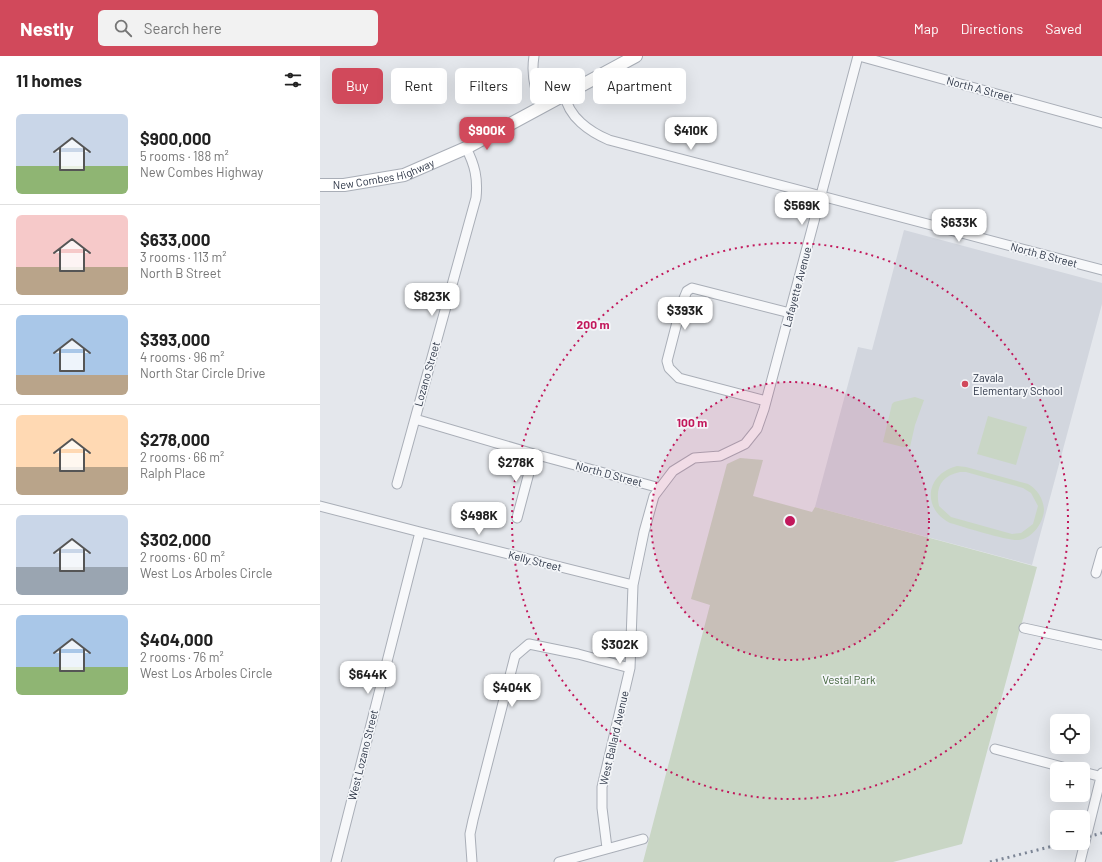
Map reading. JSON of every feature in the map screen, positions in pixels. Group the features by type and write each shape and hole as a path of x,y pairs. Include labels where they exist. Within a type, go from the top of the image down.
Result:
{"street":[{"path":"534,56 533,81 537,96 543,107"},
{"name":"New Combes Highway","path":"585,84 636,56"},
{"name":"North A Street","path":"858,56 1102,123"},
{"name":"Lafayette Avenue","path":"766,401 858,56"},
{"name":"New Combes Highway","path":"320,185 344,185 404,175 466,148 548,104"},
{"name":"North B Street","path":"567,104 580,122 597,135 609,140 1101,268"},
{"name":"Lozano Street","path":"397,484 476,198 477,177 473,160 466,148"},
{"path":"660,488 673,471 694,458 720,456 745,444 757,429 766,401 679,378 669,368 667,361 677,320 687,291 692,288 790,313"},
{"name":"North D Street","path":"415,419 534,454 660,488"},
{"path":"517,518 534,454"},
{"name":"West Ballard Avenue","path":"608,848 602,808 602,787 630,668 633,585 644,532 654,496 660,488"},
{"name":"Kelly Street","path":"320,506 633,585"},
{"name":"West Lozano Street","path":"336,862 420,532"},
{"path":"1096,573 1102,552"},
{"path":"1024,628 1102,645"},
{"path":"472,862 470,834 515,656 529,644 578,654 630,668"},
{"path":"995,749 1050,764"},
{"path":"1080,862 1102,776 1090,773"},
{"path":"559,862 643,839"}],"shaded area":[{"name":"Zavala Elementary School","path":"904,230 1102,283 1102,304 1032,565 815,507 858,347 872,350"}],"green space":[{"path":"915,397 924,400 915,425 910,447 903,447 883,442 892,404 894,402"},
{"path":"988,416 1027,427 1016,465 977,454"},
{"name":"Vestal Park","path":"740,458 763,460 753,496 812,512 815,507 1037,567 962,844 893,862 643,862 710,605 691,599 727,464"},
{"path":"957,466 966,467 1028,484 1037,491 1044,509 1044,514 1037,529 1024,539 1013,540 950,523 941,517 934,509 931,500 931,492 934,484 939,476 947,470","holes":["960,472 966,472 1023,488 1031,493 1038,506 1033,524 1021,533 1012,534 951,517 939,506 939,488 948,476"]}],"railway":[{"path":"1090,836 1102,833"},
{"path":"990,862 1050,847"}],"place":[{"name":"Zavala Elementary School","path":"965,384"}]}
